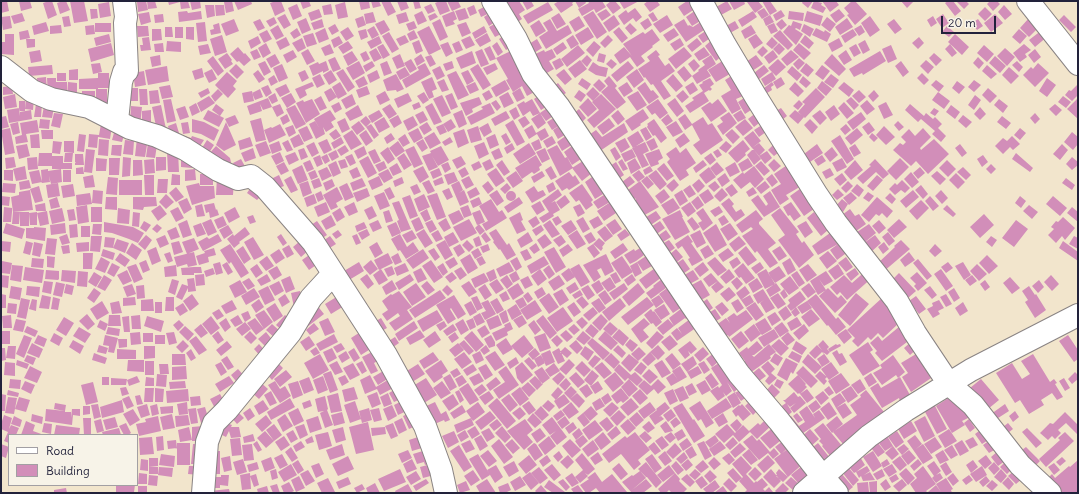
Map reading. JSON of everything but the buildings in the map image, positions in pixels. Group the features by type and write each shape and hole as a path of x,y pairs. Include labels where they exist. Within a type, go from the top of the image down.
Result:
{"street":[{"path":"117,121 121,82 124,72 127,71 126,17 124,1"},
{"path":"493,1 516,39 533,74 559,108 734,368 837,493"},
{"path":"701,1 744,78 817,195 897,301 915,333 949,384 973,405 1020,465 1050,493"},
{"path":"1028,1 1078,64"},
{"path":"1,67 32,91 51,99 89,107 130,128 157,136 185,149 224,173 238,179 251,176 265,187 313,242 386,356 425,426 441,470 446,493"},
{"path":"203,493 207,442 214,423 227,410 290,333 311,298 333,274"},
{"path":"804,493 869,436 906,410 971,370 1078,315"}]}
